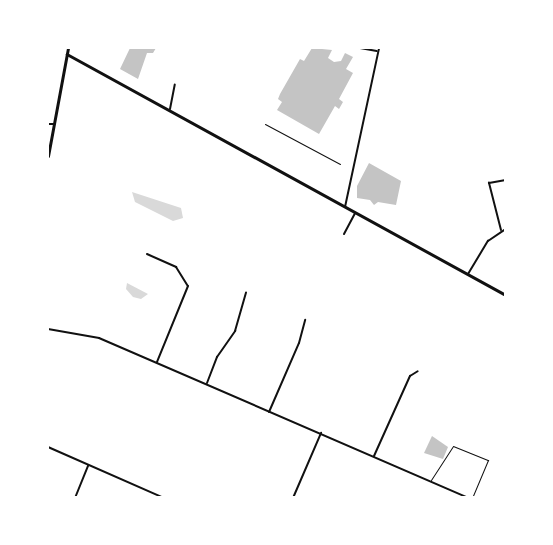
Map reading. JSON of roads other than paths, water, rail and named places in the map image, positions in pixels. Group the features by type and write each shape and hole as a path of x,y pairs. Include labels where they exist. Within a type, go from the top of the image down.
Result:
{"main road":[{"path":"48,156 68,48"}],"street":[{"path":"360,48 378,51"},
{"path":"345,207 379,48"},
{"path":"67,54 506,295"},
{"path":"170,109 176,84"},
{"path":"48,124 54,124"},
{"path":"501,230 489,183 506,180"},
{"path":"344,234 355,213"},
{"path":"468,274 483,247 501,230 506,229"},
{"path":"147,254 176,267 188,286 157,362"},
{"path":"207,383 217,357 235,331 246,293"},
{"path":"270,412 299,343 305,320"},
{"path":"48,329 99,338 470,498"},
{"path":"374,456 410,376 418,371"},
{"path":"293,498 320,433"},
{"path":"48,448 164,498"},
{"path":"75,498 88,465"},
{"path":"154,498 155,494"}],"lane":[{"path":"264,124 340,164"},
{"path":"430,480 454,446 488,460 470,498"}]}
